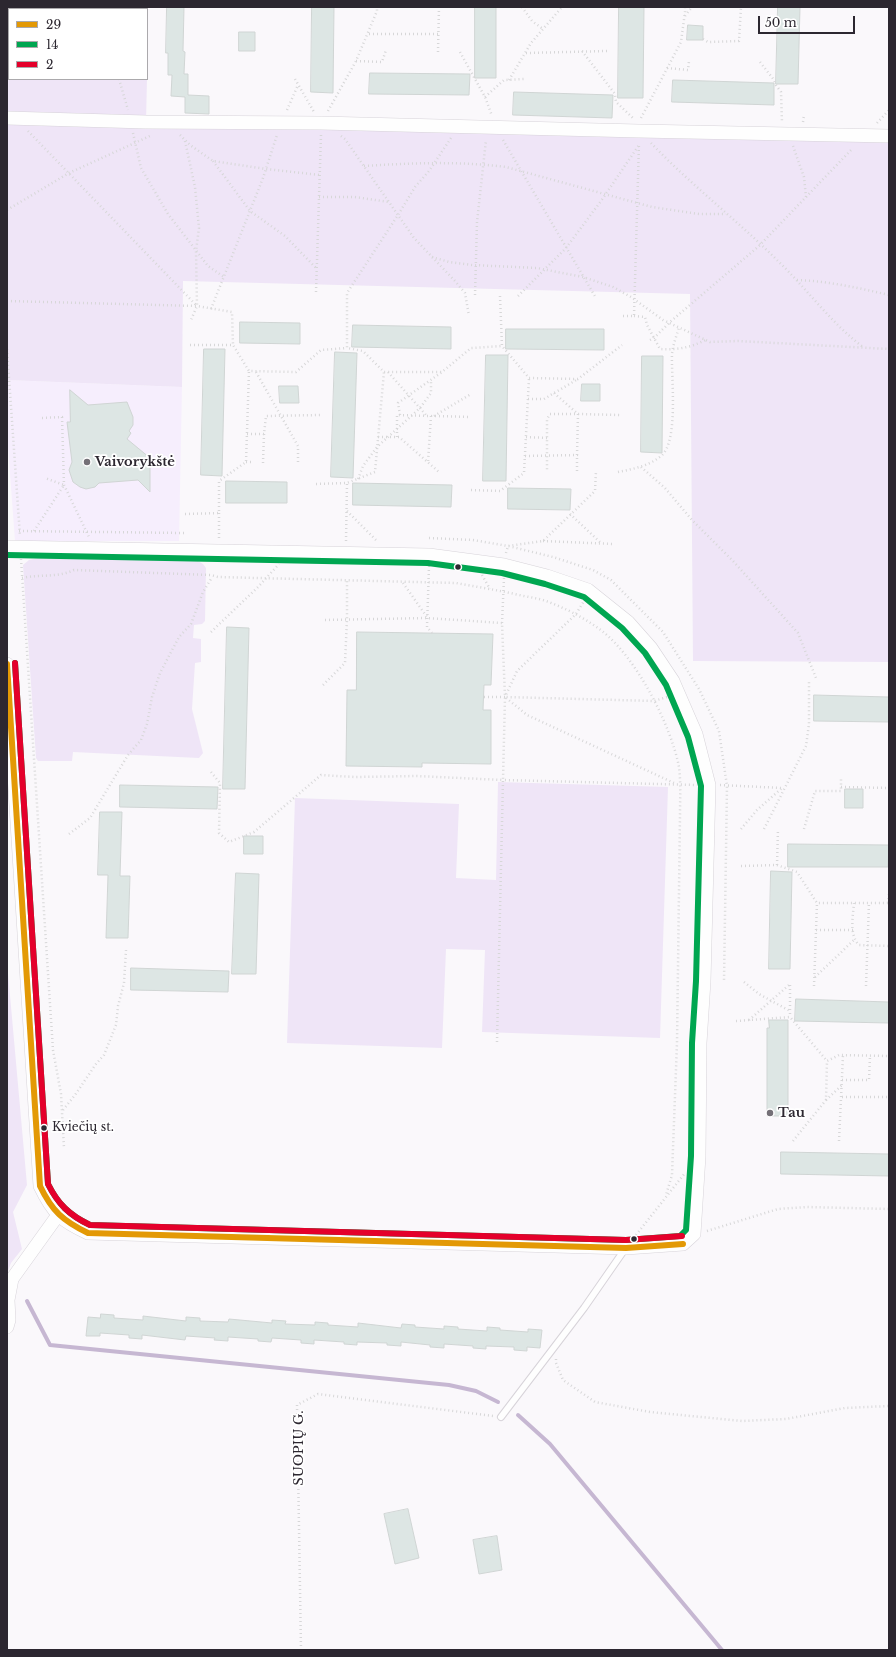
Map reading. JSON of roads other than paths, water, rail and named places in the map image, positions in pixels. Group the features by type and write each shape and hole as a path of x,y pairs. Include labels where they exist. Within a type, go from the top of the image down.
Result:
{"street":[{"path":"12,118 131,122 321,123 889,136"},
{"path":"7,547 429,555 504,565 546,576 588,590 628,622 651,648 673,681 696,734 709,785 704,981 700,1044 699,1156 694,1234 683,1244 626,1248 88,1233 69,1224 58,1215 48,1202 40,1186 13,860 7,664"},
{"path":"7,1327 9,1320 8,1300 12,1279 58,1215"}],"lane":[{"path":"501,1418 557,1345 626,1248"}],"waterway":[{"path":"27,1301 50,1345 449,1385 476,1391 498,1402"},
{"path":"518,1415 550,1444 722,1650"}],"place":[{"name":"Vaivorykštė","path":"87,462"},
{"name":"Tau","path":"770,1113"},
{"name":"Kviečių st.","path":"44,1128"}]}
